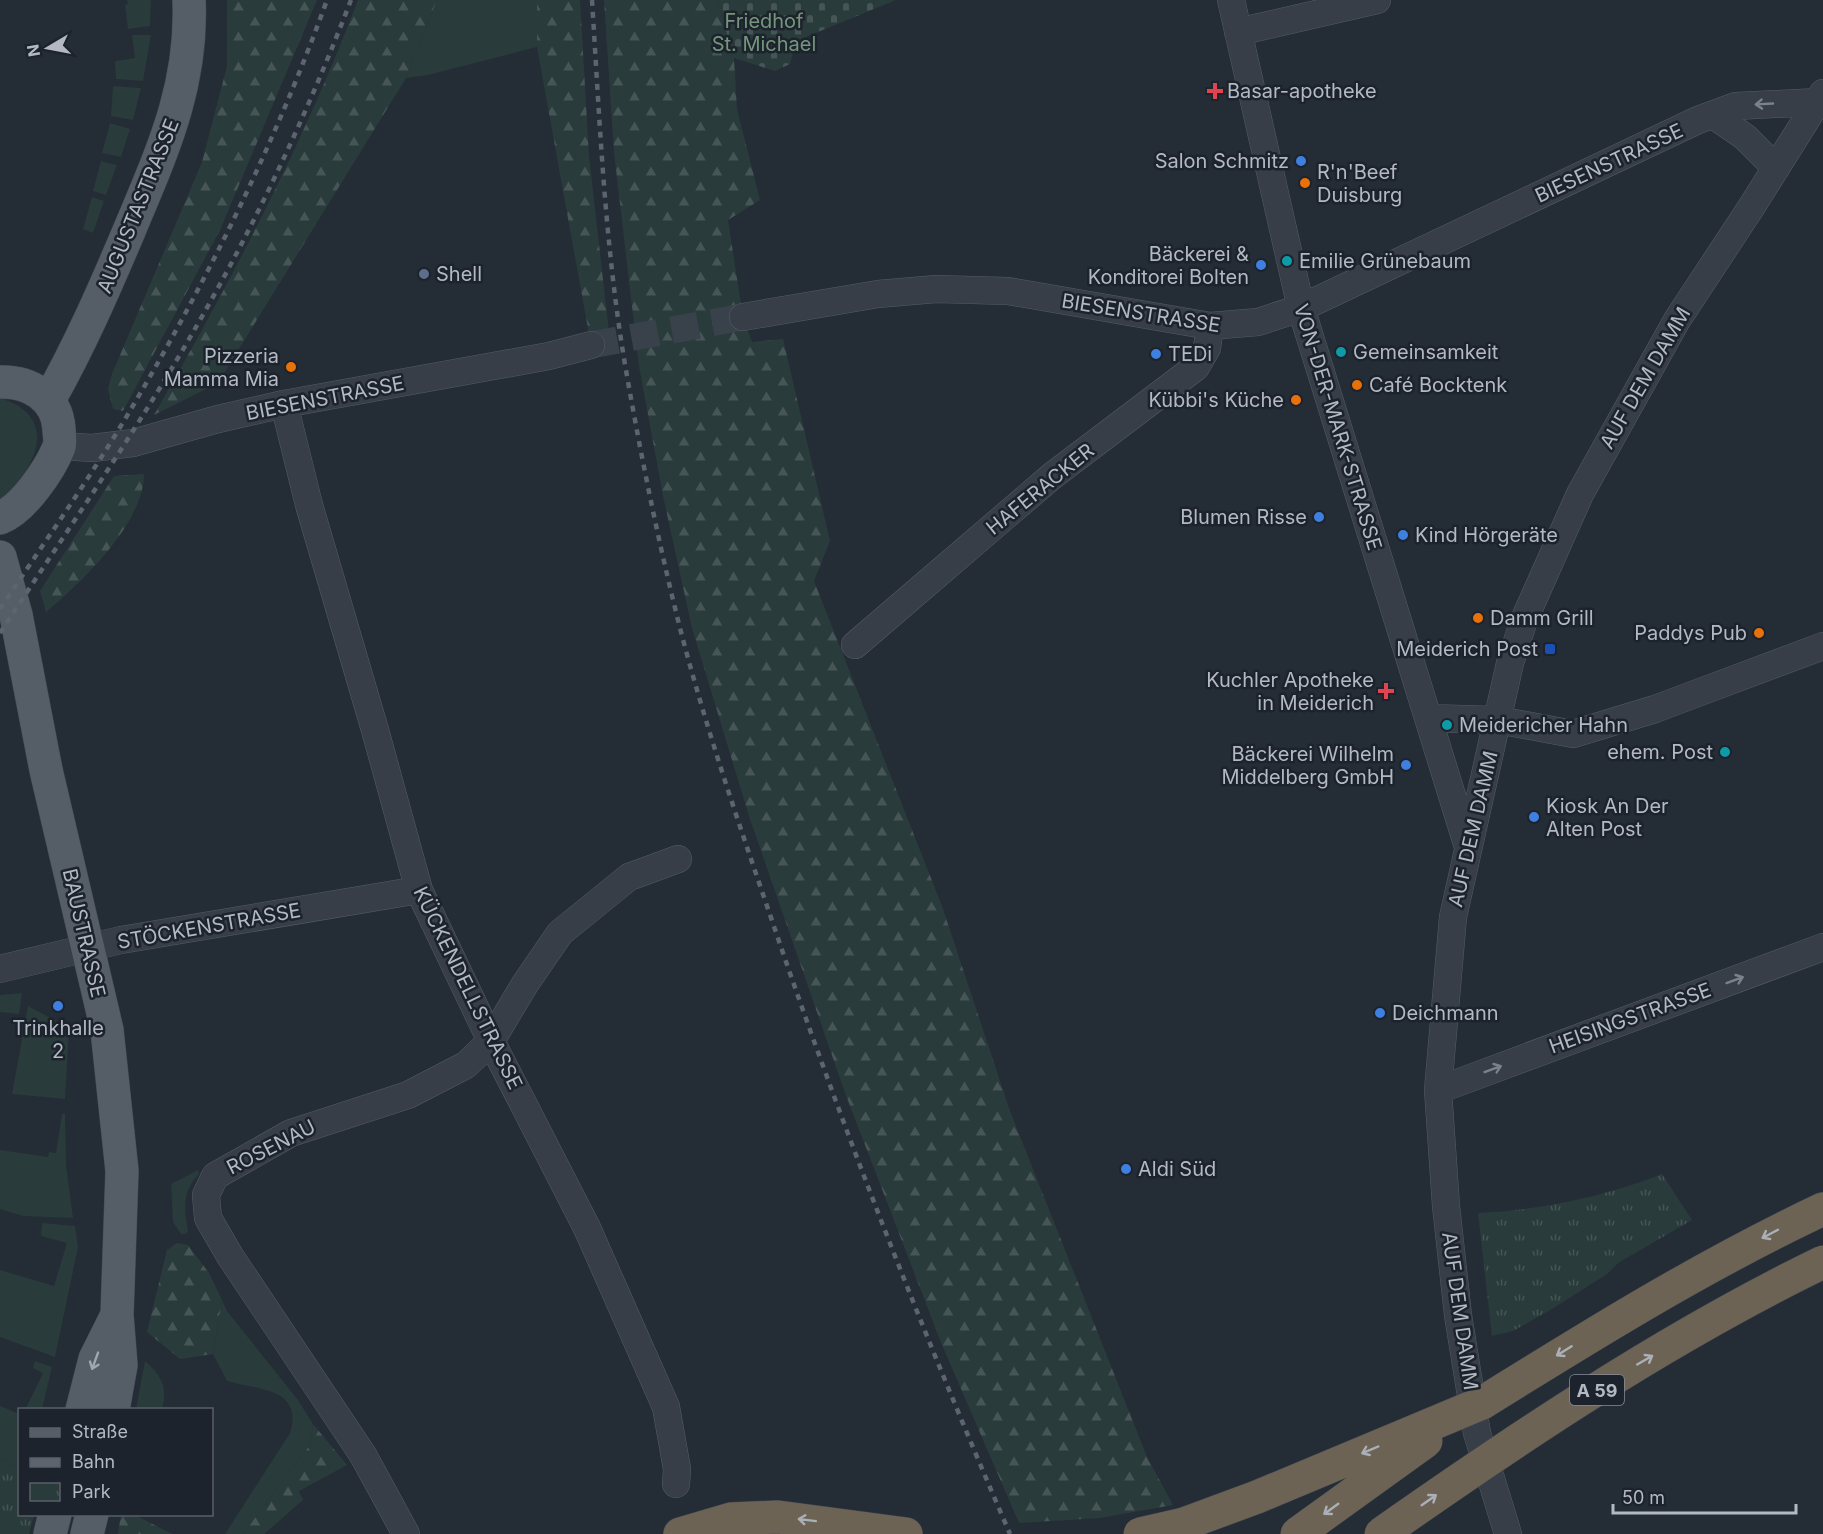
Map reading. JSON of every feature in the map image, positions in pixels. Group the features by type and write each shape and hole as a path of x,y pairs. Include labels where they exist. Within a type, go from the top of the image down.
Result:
{"highway":[{"name":"A 59","path":"1297,1534 1482,1403 1618,1318 1773,1233 1823,1209"},
{"name":"A 59","path":"1381,1534 1502,1449 1640,1363 1823,1262"},
{"path":"1140,1534 1184,1524 1257,1497 1482,1403"},
{"path":"680,1534 731,1519 778,1516 906,1534"}],"main road":[{"name":"AUGUSTASTRASSE","path":"49,400 81,343 171,130 187,63 189,0"},
{"path":"0,381 29,386 49,400 58,421 60,446 30,494 12,514 0,518"},
{"name":"BAUSTRASSE","path":"0,557 16,615 46,770 107,1029 122,1171 117,1316 121,1365 113,1408"},
{"path":"82,1408 94,1359 117,1316"},
{"path":"50,1534 55,1516"},
{"path":"87,1534 92,1516"}],"street":[{"name":"VON-DER-MARK-STRASSE","path":"1231,0 1301,308 1468,848"},
{"path":"1238,32 1377,0"},
{"name":"BIESENSTRASSE","path":"743,317 878,294 936,289 1008,291 1210,326 1258,322 1301,308 1713,115 1736,106 1820,98"},
{"name":"AUF DEM DAMM","path":"1508,1534 1477,1433 1458,1315 1446,1206 1438,1090 1453,917 1510,663 1524,620 1580,494 1677,320 1820,98"},
{"path":"1713,115 1745,137 1776,168"},
{"name":"HAFERACKER","path":"855,645 1052,476 1196,367 1207,348 1210,326"},
{"name":"BIESENSTRASSE","path":"60,446 92,448 133,443 218,419 284,404 549,356 591,345"},
{"name":"KÜCKENDELLSTRASSE","path":"284,404 309,505 419,890 491,1041 587,1227 666,1407 677,1469 676,1484"},
{"path":"1428,718 1498,720 1572,734 1655,709 1823,646"},
{"name":"ROSENAU","path":"406,1534 363,1455 224,1247 208,1218 206,1195 215,1176 291,1133 408,1095 466,1065 491,1041 525,984 560,933 629,877 678,859"},
{"name":"STÖCKENSTRASSE","path":"0,969 87,948 419,890"},
{"name":"HEISINGSTRASSE","path":"1438,1090 1823,947"}],"green space":[{"path":"127,0 151,0 150,26 128,29 125,5 128,4"},
{"path":"227,0 317,0 220,230 123,411 113,409 108,389 112,374 202,162 227,66"},
{"path":"358,0 437,0 406,78 218,383 154,415 211,314 290,160"},
{"path":"437,0 537,0 537,47 428,75 406,78"},
{"path":"537,0 580,0 589,156 610,341 591,345 537,47"},
{"path":"604,0 717,0 734,58 737,109 760,200 728,220 743,317 752,342 783,339 830,541 814,581 942,906 1010,1111 1147,1457 1173,1505 1100,1518 1019,1523 942,1345 845,1093 749,816 692,628 663,496 639,366 614,152"},
{"name":"Friedhof St. Michael","path":"717,0 896,0 796,41 790,64 775,71 734,58"},
{"path":"132,35 151,35 143,81 116,79 115,61 135,58"},
{"path":"113,86 141,88 133,120 111,116"},
{"path":"110,123 130,129 121,157 102,153"},
{"path":"101,161 117,165 106,195 93,191"},
{"path":"92,197 104,201 93,233 83,229"},
{"path":"0,398 19,407 31,418 36,431 36,445 32,460 23,475 0,501"},
{"path":"144,474 141,493 134,512 122,531 93,568 46,612 40,591 114,476"},
{"path":"22,993 19,1014 0,1012 0,995"},
{"path":"28,1006 69,1028 65,1099 12,1094"},
{"path":"62,1114 65,1114 66,1165 73,1218 23,1216 0,1209 0,1150 48,1157 49,1152 56,1153"},
{"path":"198,1170 199,1174 193,1180 187,1194 188,1231 181,1234 173,1222 171,1184"},
{"path":"1662,1174 1692,1220 1618,1263 1607,1274 1552,1309 1513,1331 1492,1336 1478,1213 1525,1209 1572,1201 1595,1196"},
{"path":"42,1223 75,1226 78,1247 55,1357 0,1337 0,1270 54,1286 67,1243 41,1236"},
{"path":"177,1243 188,1245 209,1273 222,1300 213,1354 180,1359 147,1332 167,1250"},
{"path":"222,1300 227,1311 298,1400 313,1424 310,1445 243,1534 225,1534 290,1433 293,1418 290,1407 275,1393 227,1381 213,1354"},
{"path":"35,1361 52,1367 42,1408 26,1408 43,1373 33,1368"},
{"path":"145,1361 162,1382 164,1401 162,1408 136,1408"},
{"path":"0,1406 18,1414 18,1469 0,1458"},
{"path":"313,1424 347,1465 299,1491 303,1500 264,1534 243,1534 310,1445"},
{"path":"0,1458 18,1469 18,1516 34,1516 29,1534 0,1534"},
{"path":"121,1516 137,1516 172,1534 118,1534"}],"tunnel":[{"path":"591,345 743,317"}],"railway":[{"path":"0,609 118,430 189,306 264,156 327,0"},
{"path":"0,633 149,405 218,288 280,166 351,0"},
{"path":"592,0 604,188 613,283 651,503 691,669 741,830 835,1098 919,1317 1010,1534"}],"place":[{"name":"Basar-apotheke","path":"1215,91"},
{"name":"Salon Schmitz","path":"1301,161"},
{"name":"R'n'Beef Duisburg","path":"1305,183"},
{"name":"Emilie Grünebaum","path":"1287,261"},
{"name":"Bäckerei & Konditorei Bolten","path":"1261,265"},
{"name":"Shell","path":"424,274"},
{"name":"Gemeinsamkeit","path":"1341,352"},
{"name":"TEDi","path":"1156,354"},
{"name":"Pizzeria Mamma Mia","path":"291,367"},
{"name":"Café Bocktenk","path":"1357,385"},
{"name":"Kübbi's Küche","path":"1296,400"},
{"name":"Blumen Risse","path":"1319,517"},
{"name":"Kind Hörgeräte","path":"1403,535"},
{"name":"Damm Grill","path":"1478,618"},
{"name":"Paddys Pub","path":"1759,633"},
{"name":"Meiderich Post","path":"1550,649"},
{"name":"Kuchler Apotheke in Meiderich","path":"1386,691"},
{"name":"Meidericher Hahn","path":"1447,725"},
{"name":"ehem. Post","path":"1725,752"},
{"name":"Bäckerei Wilhelm Middelberg GmbH","path":"1406,765"},
{"name":"Kiosk An Der Alten Post","path":"1534,817"},
{"name":"Trinkhalle 2","path":"58,1006"},
{"name":"Deichmann","path":"1380,1013"},
{"name":"Aldi Süd","path":"1126,1169"}]}
